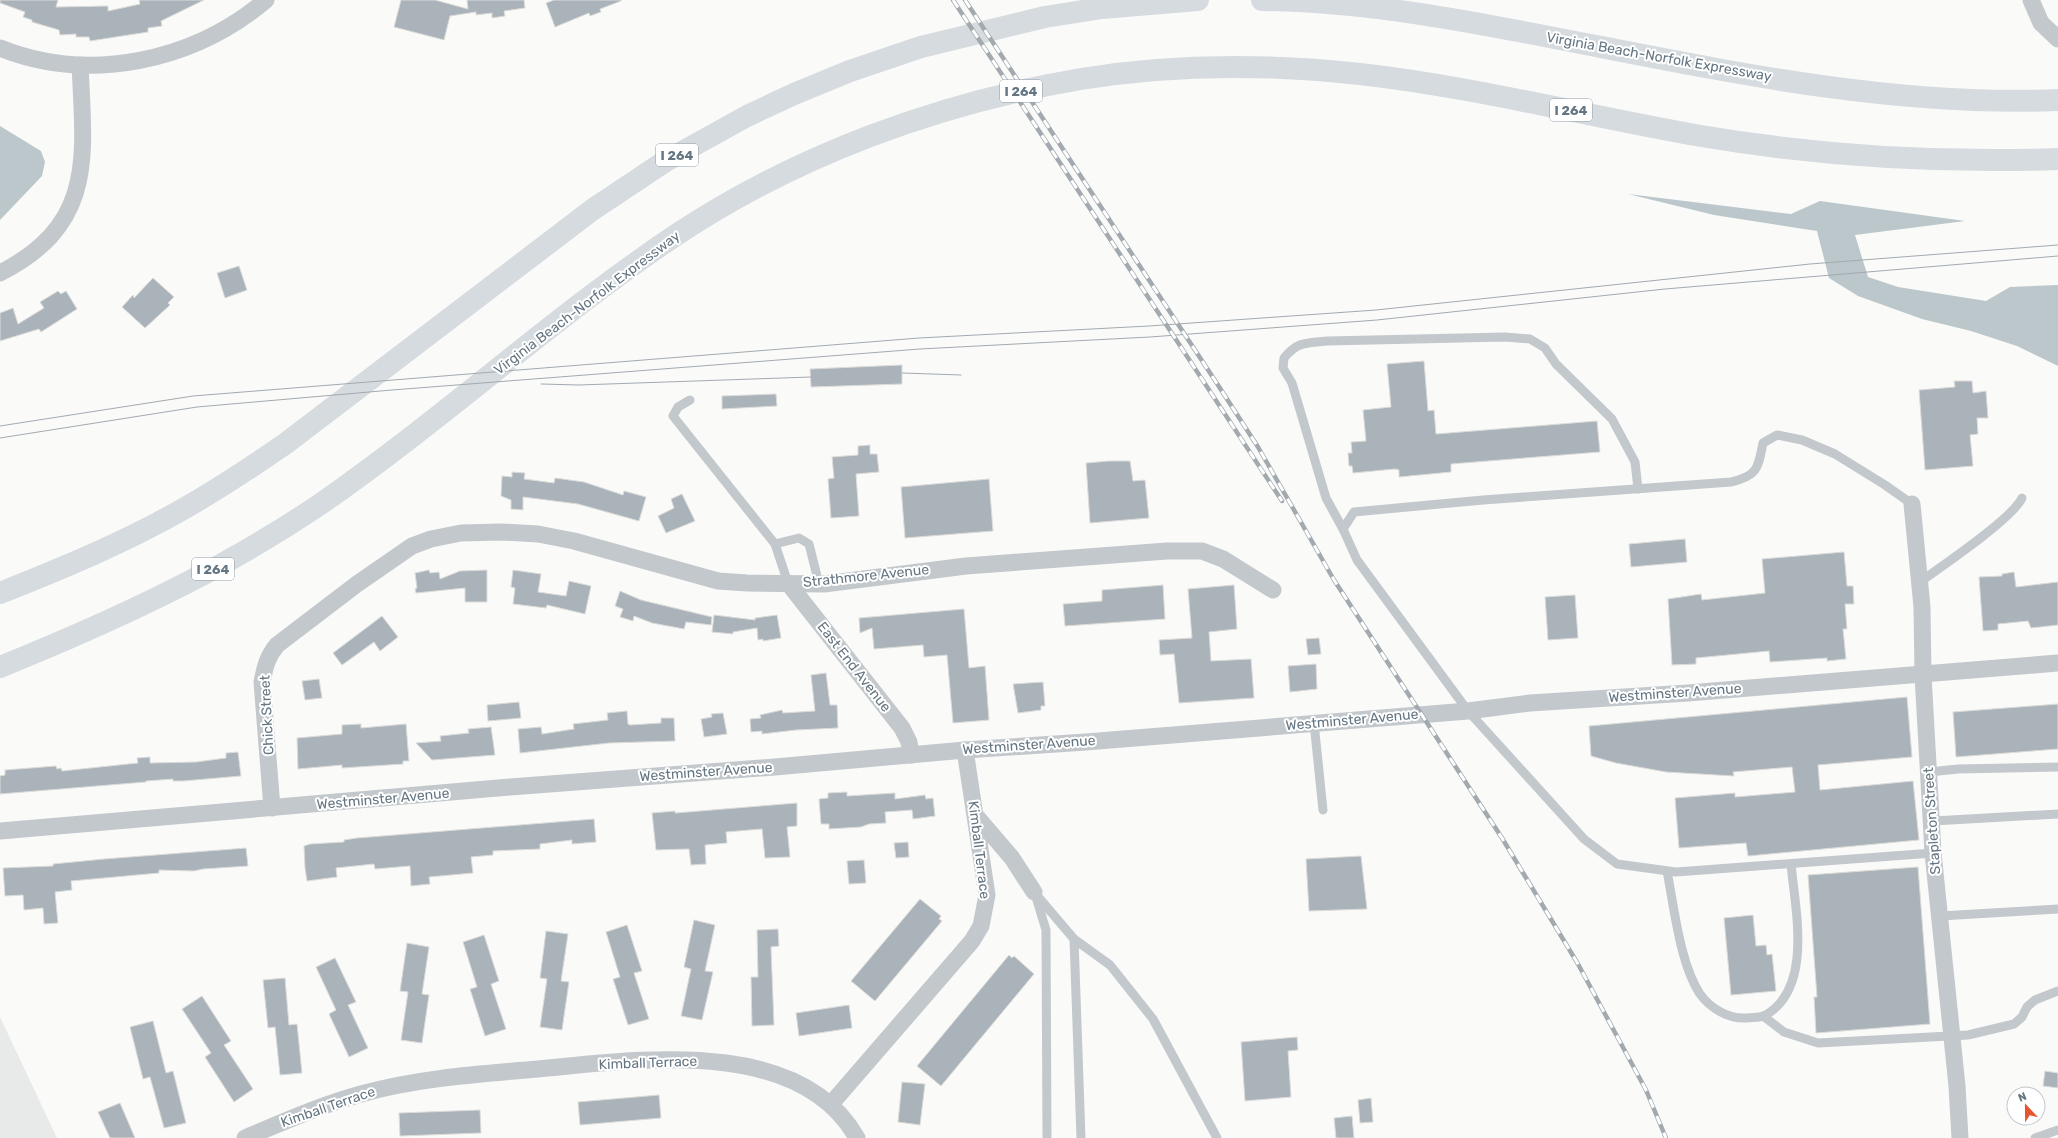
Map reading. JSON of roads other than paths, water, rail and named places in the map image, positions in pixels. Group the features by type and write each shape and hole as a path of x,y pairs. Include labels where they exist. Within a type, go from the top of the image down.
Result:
{"highway":[{"name":"I 264","path":"0,593 56,571 108,548 184,509 236,478 285,444 592,210 664,162 747,116 794,94 850,71 922,47 1045,17 1102,8 1198,0"},
{"name":"Virginia Beach-Norfolk Expressway","path":"1262,0 1354,5 1474,22 1704,66 1873,92 1981,100 2058,100"},
{"name":"Virginia Beach-Norfolk Expressway","path":"0,667 84,633 190,581 270,536 321,503 408,439 581,304 680,233 780,175 848,145 959,106 1029,89 1084,79 1174,69 1266,68 1354,74 1412,81 1526,101 1701,136 1845,155 1931,159 2058,160"},
{"path":"0,586 56,571"},
{"path":"0,677 84,633"}],"street":[{"path":"0,48 39,60 80,65 105,65 138,61 170,54 220,32 266,0"},
{"path":"2031,0 2041,23 2058,39"},
{"path":"0,272 37,249 56,232 68,214 78,190 81,173 82,118 80,65"},
{"name":"Stapleton Street","path":"1912,504 1922,607 1923,675 1933,821 1933,853 1952,1035 1960,1138"},
{"name":"Strathmore Avenue","path":"331,604 412,546 431,539 461,534 502,532 538,534 574,541 718,581 819,584 966,566 1168,551 1202,551 1223,559 1273,590"},
{"name":"East End Avenue","path":"788,583 902,728 908,742 911,755"},
{"name":"Chick Street","path":"272,808 262,682 265,666 270,654 277,645 331,604"},
{"name":"Westminster Avenue","path":"0,831 965,750 1086,742 1468,711 1530,703 1923,675 2058,663"},
{"name":"Kimball Terrace","path":"245,1138 334,1102 361,1094 410,1083 527,1070 660,1059 724,1063 765,1071 789,1078 806,1086 832,1104 972,941 981,926 987,895 965,750"},
{"path":"975,816 1012,858 1034,892"},
{"path":"832,1104 850,1125 857,1138"}],"lane":[{"path":"1638,489 1634,462 1612,419 1556,364 1545,348 1530,339 1505,337 1328,341 1300,344 1292,348 1284,358 1283,368 1292,383 1326,498 1343,529 1357,560 1468,711 1584,839 1616,864 1676,872 1933,853"},
{"path":"690,400 678,407 673,416 775,544 788,583"},
{"path":"1343,529 1354,512 1483,500 1731,482 1747,478 1759,466 1763,443 1777,435 1802,440 1835,454 1886,484 1912,504"},
{"path":"1920,582 2004,518 2019,505 2022,498"},
{"path":"775,544 799,538 809,544 819,584"},
{"path":"1314,723 1323,810"},
{"path":"1929,772 2058,767"},
{"path":"1933,821 2058,814"},
{"path":"1667,871 1682,949 1700,994 1712,1007 1724,1014 1740,1018 1763,1016 1780,1003 1792,982 1797,963 1798,934 1791,864"},
{"path":"1034,892 1074,939 1110,964 1153,1019 1217,1138"},
{"path":"1034,892 1046,930 1047,1138"},
{"path":"1940,916 2058,909"},
{"path":"1074,939 1081,1138"},
{"path":"1763,1016 1784,1032 1818,1043 1968,1035 2014,1024 2022,1017 2027,1007 2035,1000 2058,991"},
{"path":"2035,1138 2058,1130"}],"tram line":[{"path":"0,426 193,396 919,338 1149,326 1376,310 1810,264 2058,245"},
{"path":"0,438 197,407 392,390 920,349 1150,337 1377,320 1665,289 2058,256"},
{"path":"902,373 961,375"},
{"path":"541,384 579,385 811,377"}],"railway":[{"path":"953,0 1282,501"},
{"path":"965,0 1258,447 1334,580 1502,838 1578,964 1646,1090 1666,1138"}]}
